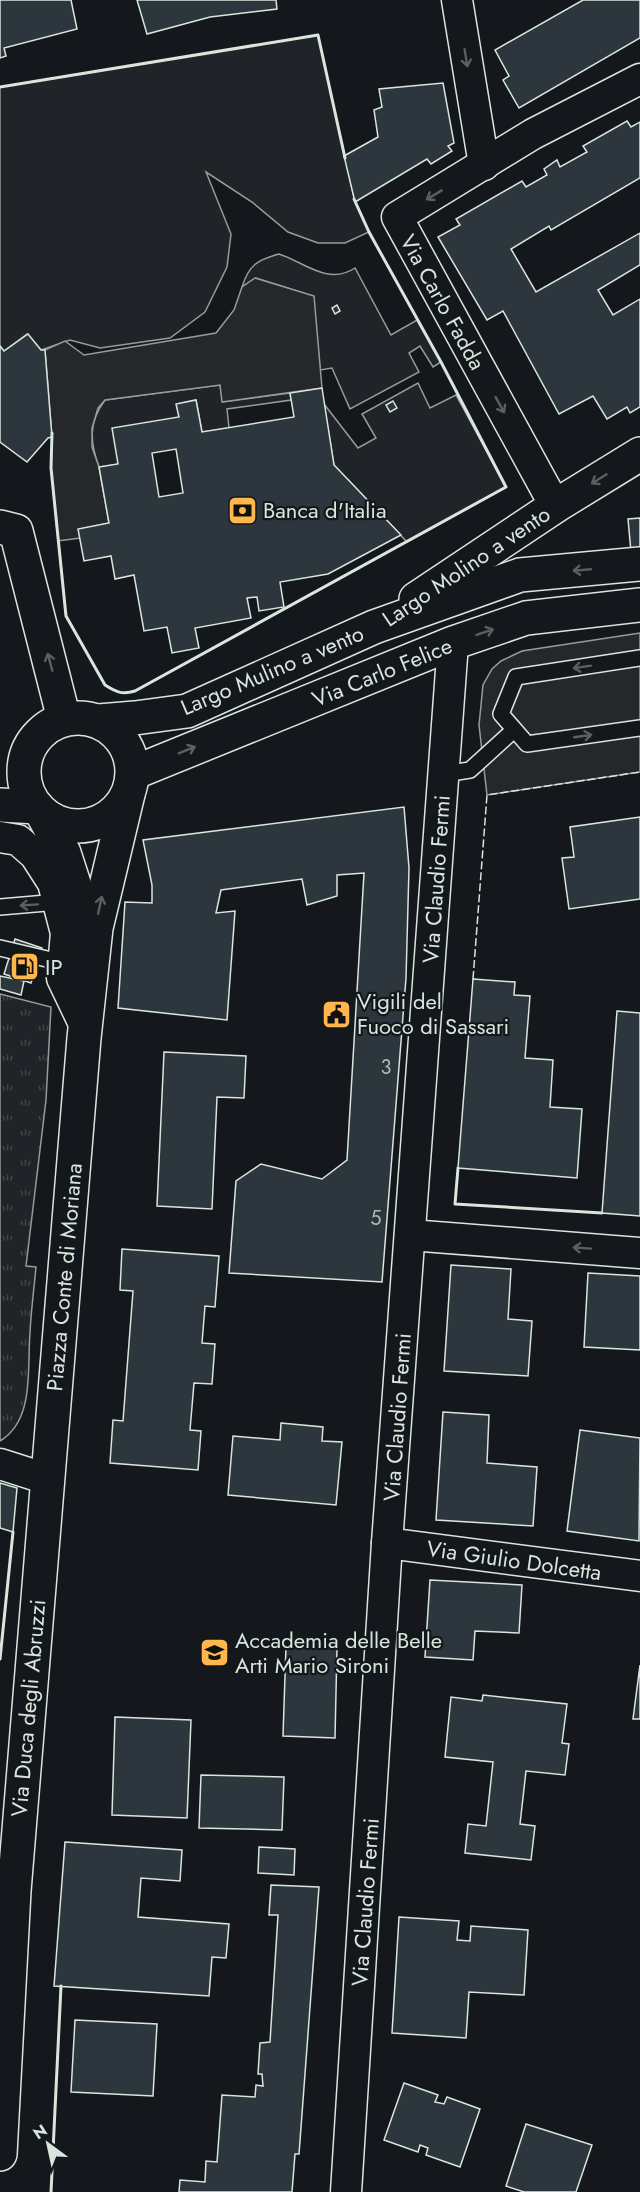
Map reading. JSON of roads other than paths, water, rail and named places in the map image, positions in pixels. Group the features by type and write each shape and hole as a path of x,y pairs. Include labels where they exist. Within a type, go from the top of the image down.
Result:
{"main road":[{"name":"Largo Molino a vento","path":"374,627 557,505 640,454"},
{"path":"0,527 16,531 64,719"},
{"name":"Via Carlo Felice","path":"374,627 520,575 640,564"},
{"name":"Via Carlo Felice","path":"130,784 453,643 526,618 640,605"},
{"name":"Largo Mulino a vento","path":"99,721 187,711 374,627"},
{"path":"82,717 99,721 113,729 124,742 131,757 130,784 119,808 105,819 90,825 73,826 56,822 40,810 25,785 24,768 27,752 36,737 49,726 64,719 82,717"},
{"name":"Piazza Conte di Moriana","path":"47,1479 85,1026 96,928 130,784"},
{"path":"0,805 40,810"},
{"name":"Piazza Conte di Moriana","path":"40,810 64,853 75,887 85,1026"},
{"name":"Via Duca degli Abruzzi","path":"0,2154 14,1891 47,1479"}],"street":[{"path":"457,0 484,165"},
{"name":"Via Carlo Fadda","path":"557,505 547,491 397,217 533,134 640,79"},
{"name":"Via Claudio Fermi","path":"346,2192 387,1543 453,643"},
{"path":"0,837 18,840 35,855 53,883 66,933 62,978 85,1026"},
{"path":"410,1235 640,1253"},
{"path":"0,1464 47,1479"},
{"name":"Via Giulio Dolcetta","path":"387,1543 640,1576"}],"lane":[{"path":"640,658 516,677 501,714 526,744 640,728"},
{"path":"444,774 470,770 514,730"},
{"path":"0,907 58,902"},
{"path":"0,948 64,963"}],"place":[{"name":"Banca d'Italia","path":"242,510"},
{"name":"IP","path":"24,967"},
{"name":"Vigili del Fuoco di Sassari","path":"336,1014"},
{"name":"Accademia delle Belle Arti Mario Sironi","path":"214,1653"}]}
